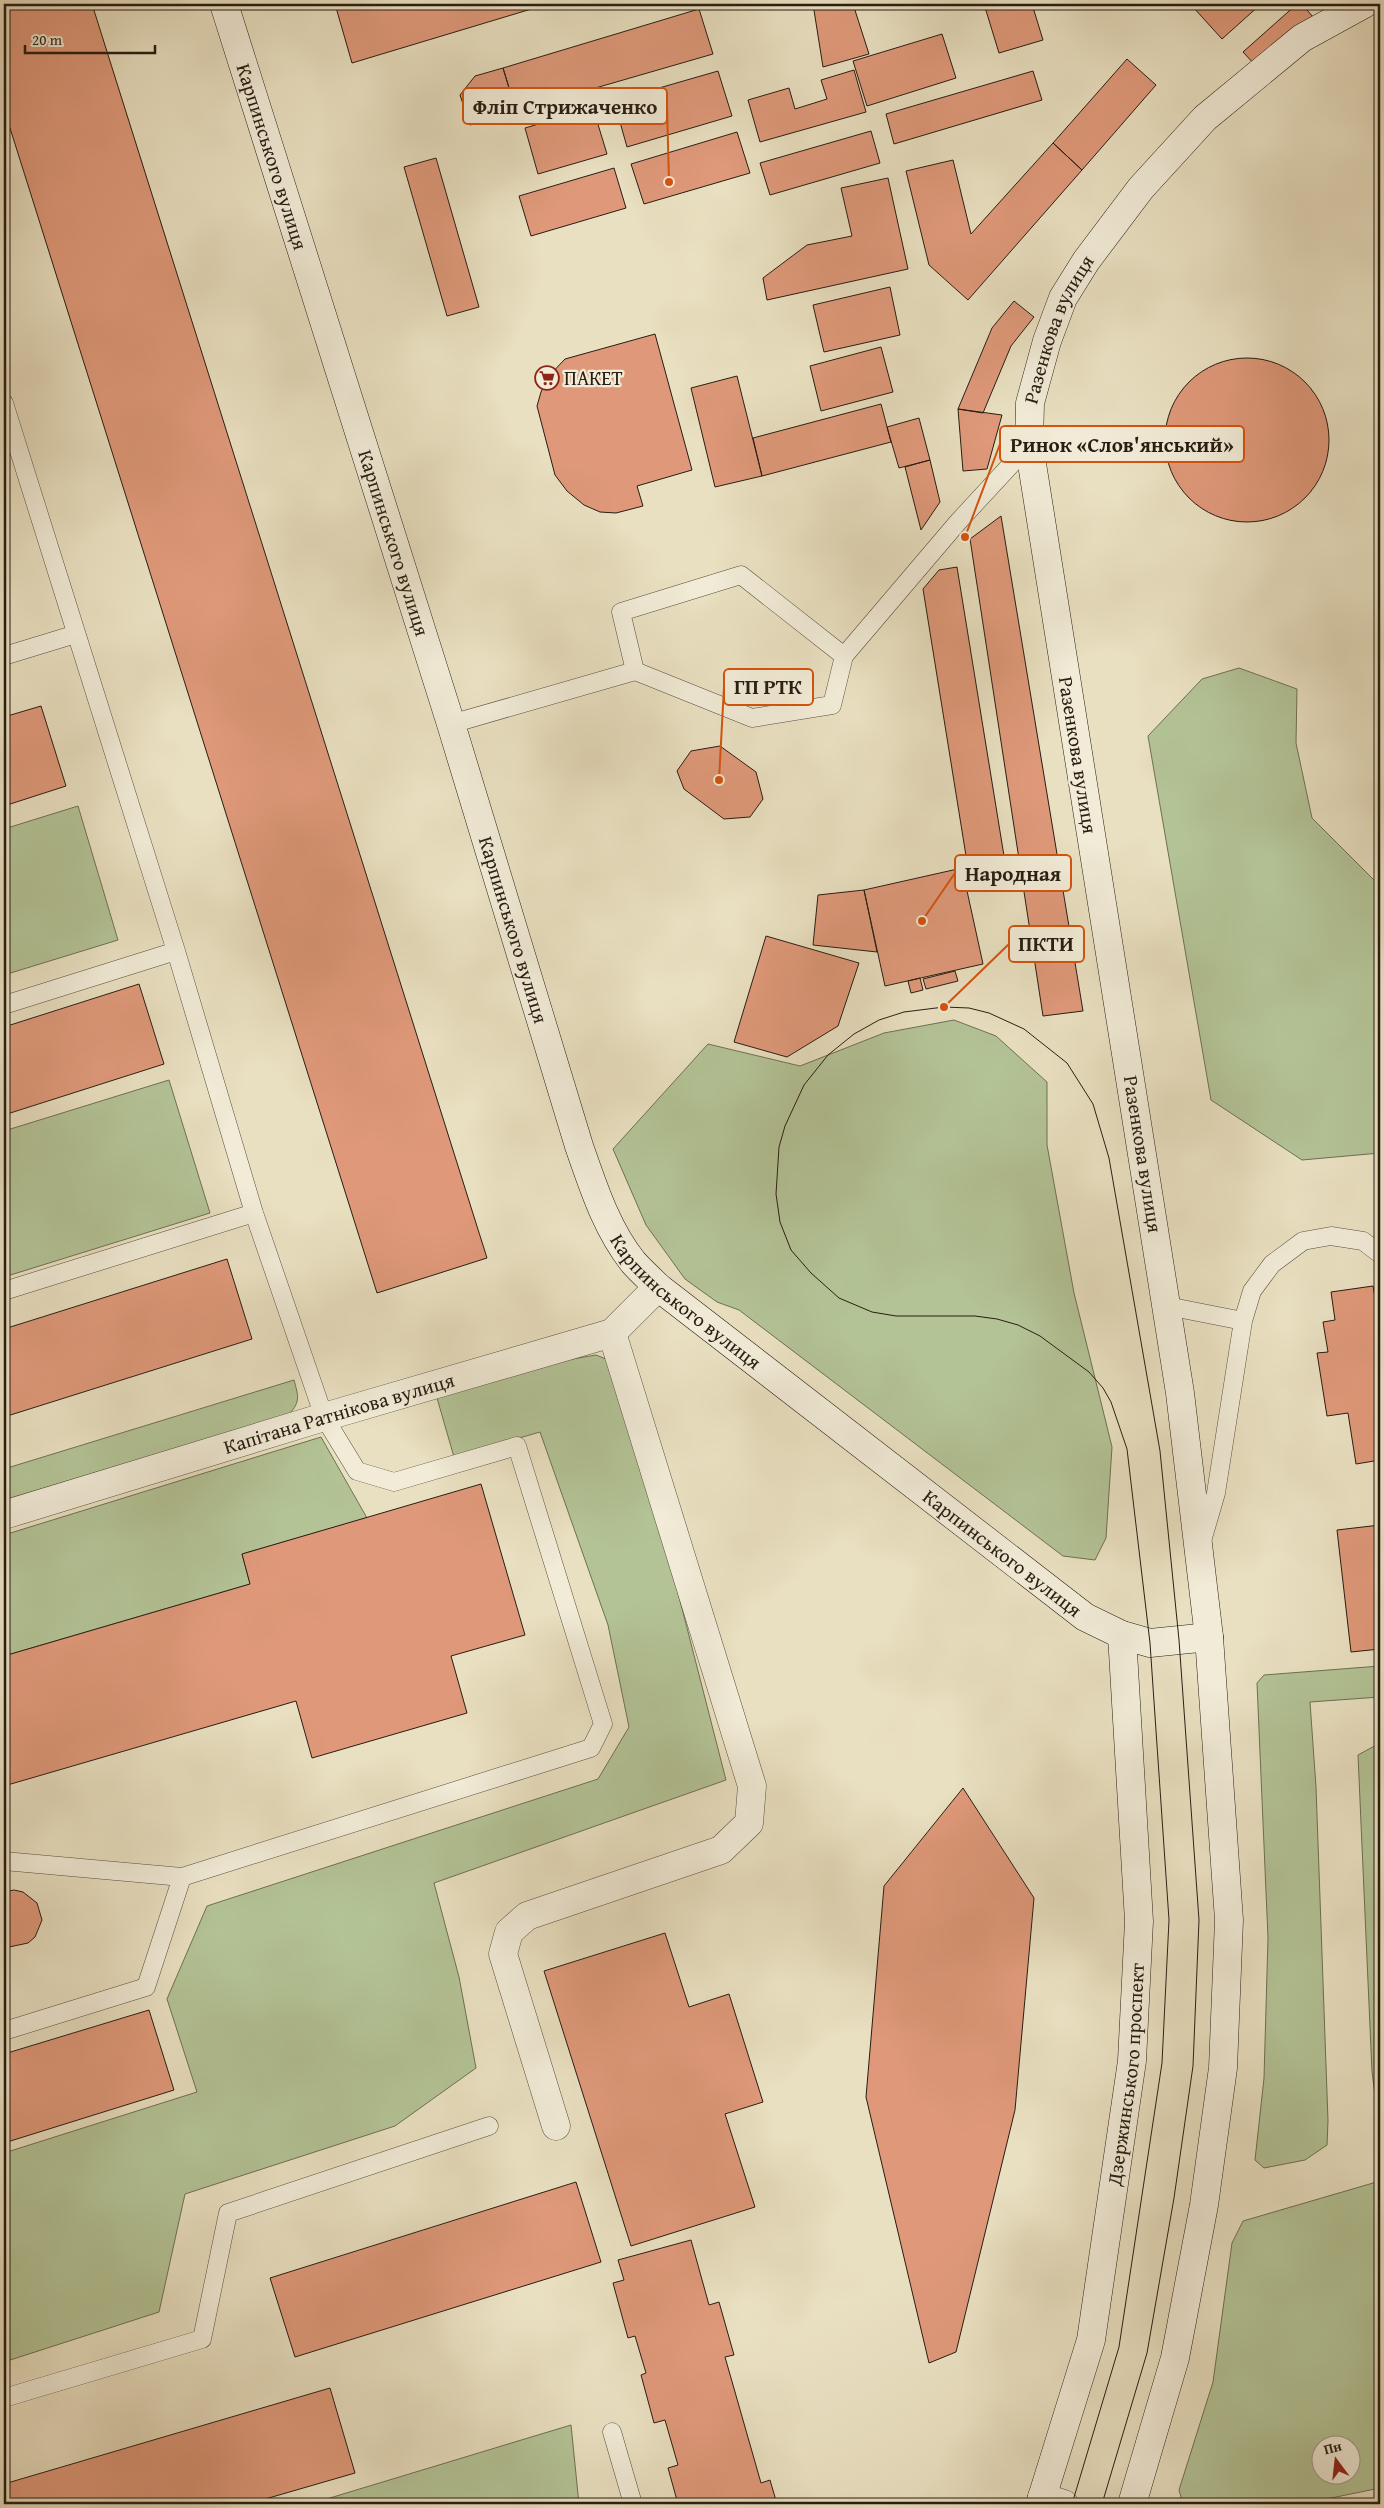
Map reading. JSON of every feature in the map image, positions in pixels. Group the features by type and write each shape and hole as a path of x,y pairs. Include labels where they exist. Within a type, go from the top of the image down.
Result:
{"street":[{"name":"Карпинського вулиця","path":"224,4 451,724 596,1194 614,1233 634,1262 658,1287 1085,1617 1122,1635 1150,1643 1209,1637"},
{"name":"Разенкова вулиця","path":"1209,1637 1180,1393 1167,1306 1029,446 1030,403 1063,298 1086,261 1141,188 1205,118 1302,38 1364,4"},
{"name":"Капітана Ратнікова вулиця","path":"4,1515 324,1416 612,1333 658,1287"},
{"path":"556,2126 503,1954 509,1932 527,1916 721,1850 749,1823 752,1786 612,1333"},
{"name":"Дзержинського проспект","path":"1049,2502 1091,2340 1132,2061 1139,1921 1122,1635"},
{"path":"1132,2504 1175,2358 1204,2205 1223,2068 1229,1920 1209,1637"}],"lane":[{"path":"4,403 176,951 254,1213 324,1416 357,1470 394,1482 517,1446 603,1724 591,1748 182,1877 4,1861"},
{"path":"451,724 635,671 752,718 832,705 844,656 958,522 1029,446"},
{"path":"635,671 621,612 741,575 844,656"},
{"path":"4,656 76,634"},
{"path":"4,1005 176,951"},
{"path":"4,1291 254,1213"},
{"path":"1198,1550 1216,1493 1243,1321 1252,1291 1272,1264 1303,1241 1331,1236 1363,1241 1380,1254"},
{"path":"1167,1306 1243,1321"},
{"path":"4,2031 146,1987 182,1877"},
{"path":"4,2398 202,2339 228,2212 489,2126"},
{"path":"612,2432 633,2504"}],"green space":[{"path":"1239,668 1297,689 1296,743 1312,818 1380,886 1380,1153 1302,1160 1211,1100 1148,736 1202,679"},
{"path":"78,806 118,940 4,975 4,829"},
{"path":"954,1020 996,1036 1047,1082 1047,1145 1074,1293 1112,1447 1106,1538 1095,1560 1063,1556 739,1310 717,1302 685,1279 646,1225 613,1149 708,1044 800,1066 884,1033"},
{"path":"169,1080 210,1213 4,1277 4,1131"},
{"path":"596,1355 606,1359 627,1394 726,1780 434,1883 459,1977 476,2068 395,2126 185,2194 159,2312 4,2362 4,2153 197,2092 167,1999 207,1906 598,1779 629,1727 608,1625 540,1432 454,1457 437,1398 561,1361"},
{"path":"294,1380 298,1398 293,1410 289,1414 4,1500 4,1469"},
{"path":"321,1437 367,1518 242,1554 250,1584 4,1656 4,1535"},
{"path":"1380,1666 1380,1697 1310,1702 1316,1787 1328,2121 1327,2145 1305,2160 1264,2168 1255,2160 1264,2078 1268,1938 1257,1683 1264,1675"},
{"path":"1380,1743 1380,2101 1375,2095 1372,2072 1358,1755"},
{"path":"1380,2181 1380,2488 1302,2504 1183,2504 1179,2490 1213,2382 1232,2243 1243,2221"},
{"path":"571,2425 579,2504 310,2504"}],"building":[{"path":"4,4 92,4 487,1258 377,1293 4,109"},
{"path":"335,4 548,4 352,63"},
{"path":"813,4 853,4 869,54 823,67"},
{"path":"984,4 1032,4 1043,40 999,53"},
{"path":"1196,4 1261,4 1222,39 1193,7"},
{"path":"1297,4 1302,4 1313,17 1256,66 1243,52"},
{"path":"699,9 713,54 516,111 503,68"},
{"path":"942,34 956,78 867,106 853,61"},
{"path":"1127,59 1156,85 1082,170 1053,143"},
{"path":"503,68 516,111 470,125 460,95 475,76"},
{"path":"854,70 866,112 760,142 748,100 789,88 795,109 827,99 821,80"},
{"path":"718,71 732,116 627,147 614,101"},
{"path":"1033,71 1042,100 894,144 886,114"},
{"path":"593,108 607,154 538,174 525,128"},
{"path":"871,131 880,163 770,195 760,163"},
{"path":"737,132 750,173 644,204 631,164"},
{"path":"1053,143 1082,170 968,300 929,265 906,171 953,160 971,234"},
{"path":"436,158 479,307 447,316 404,167"},
{"path":"614,168 626,208 531,236 519,196"},
{"path":"888,178 908,269 767,300 763,278 807,245 852,236 841,188"},
{"path":"890,287 900,335 824,352 813,305"},
{"path":"1014,301 1034,317 1011,346 983,413 958,409 992,328"},
{"path":"655,334 692,470 637,486 643,506 616,513 600,512 584,505 567,491 555,475 537,406 541,392 547,378 565,359"},
{"path":"881,347 893,392 821,411 810,366"},
{"path":"1239,358 1255,358 1278,364 1293,372 1305,382 1315,394 1323,409 1329,432 1329,448 1323,471 1315,486 1305,498 1293,508 1278,516 1255,522 1239,522 1216,516 1201,508 1179,486 1169,464 1165,448 1165,432 1171,409 1179,394 1201,372 1223,362"},
{"path":"737,376 762,476 715,487 691,388"},
{"path":"881,404 891,442 762,476 753,438"},
{"path":"958,409 1002,415 987,469 963,471"},
{"path":"919,418 930,460 899,468 887,427"},
{"path":"930,460 940,502 921,530 905,467"},
{"path":"1001,516 1083,1011 1043,1016 970,539"},
{"path":"957,567 1004,856 967,862 923,589 939,570"},
{"path":"41,706 66,786 4,806 4,717"},
{"path":"720,746 756,772 763,799 750,817 724,819 684,789 677,771 691,751"},
{"path":"962,868 983,964 885,986 864,890"},
{"path":"864,890 877,952 813,945 818,895"},
{"path":"766,936 859,963 838,1026 787,1057 734,1042"},
{"path":"955,971 958,981 926,989 923,979"},
{"path":"920,978 923,990 911,993 908,981"},
{"path":"139,984 164,1064 4,1115 4,1027"},
{"path":"227,1259 252,1339 4,1417 4,1329"},
{"path":"1373,1286 1380,1323 1380,1460 1356,1464 1348,1413 1327,1416 1317,1353 1328,1352 1323,1322 1335,1320 1331,1292"},
{"path":"481,1484 525,1635 451,1656 467,1713 312,1758 296,1701 4,1786 4,1656 250,1584 242,1554"},
{"path":"1380,1525 1380,1649 1351,1652 1337,1530"},
{"path":"963,1788 1034,1898 1015,2110 956,2352 929,2363 866,2097 884,1886"},
{"path":"14,1890 23,1892 37,1903 42,1920 35,1937 28,1943 9,1947 4,1945 4,1892"},
{"path":"665,1933 689,2007 729,1994 763,2102 725,2114 755,2207 631,2246 544,1971"},
{"path":"149,2010 174,2090 4,2143 4,2054"},
{"path":"576,2182 601,2262 295,2357 270,2278"},
{"path":"691,2240 709,2305 719,2302 734,2355 725,2357 761,2483 770,2480 777,2504 678,2504 668,2468 678,2465 665,2420 654,2423 641,2375 646,2373 635,2336 628,2338 613,2283 624,2280 618,2260"},
{"path":"330,2388 355,2473 248,2504 4,2504 4,2484"}],"tram line":[{"path":"1072,2504 1119,2347 1162,2063 1169,1920 1150,1643 1127,1449 1111,1402 1103,1388 1089,1372 1040,1336 1018,1325 997,1319 975,1316 896,1316 872,1312 839,1298 811,1273 791,1250 780,1222 776,1194 779,1147 785,1126 804,1085 828,1055 854,1034 879,1020 904,1012 944,1007 969,1008 989,1013 1024,1029 1067,1063 1093,1104 1109,1158 1160,1451 1179,1640 1199,1920 1193,2066 1174,2198 1147,2353 1102,2504"}],"place":[{"name":"Фліп Стрижаченко","path":"669,182"},
{"name":"ПАКЕТ","path":"547,378"},
{"name":"Ринок «Слов'янський»","path":"965,537"},
{"name":"ГП РТК","path":"719,780"},
{"name":"Народная","path":"922,921"},
{"name":"ПКТИ","path":"944,1007"}]}
